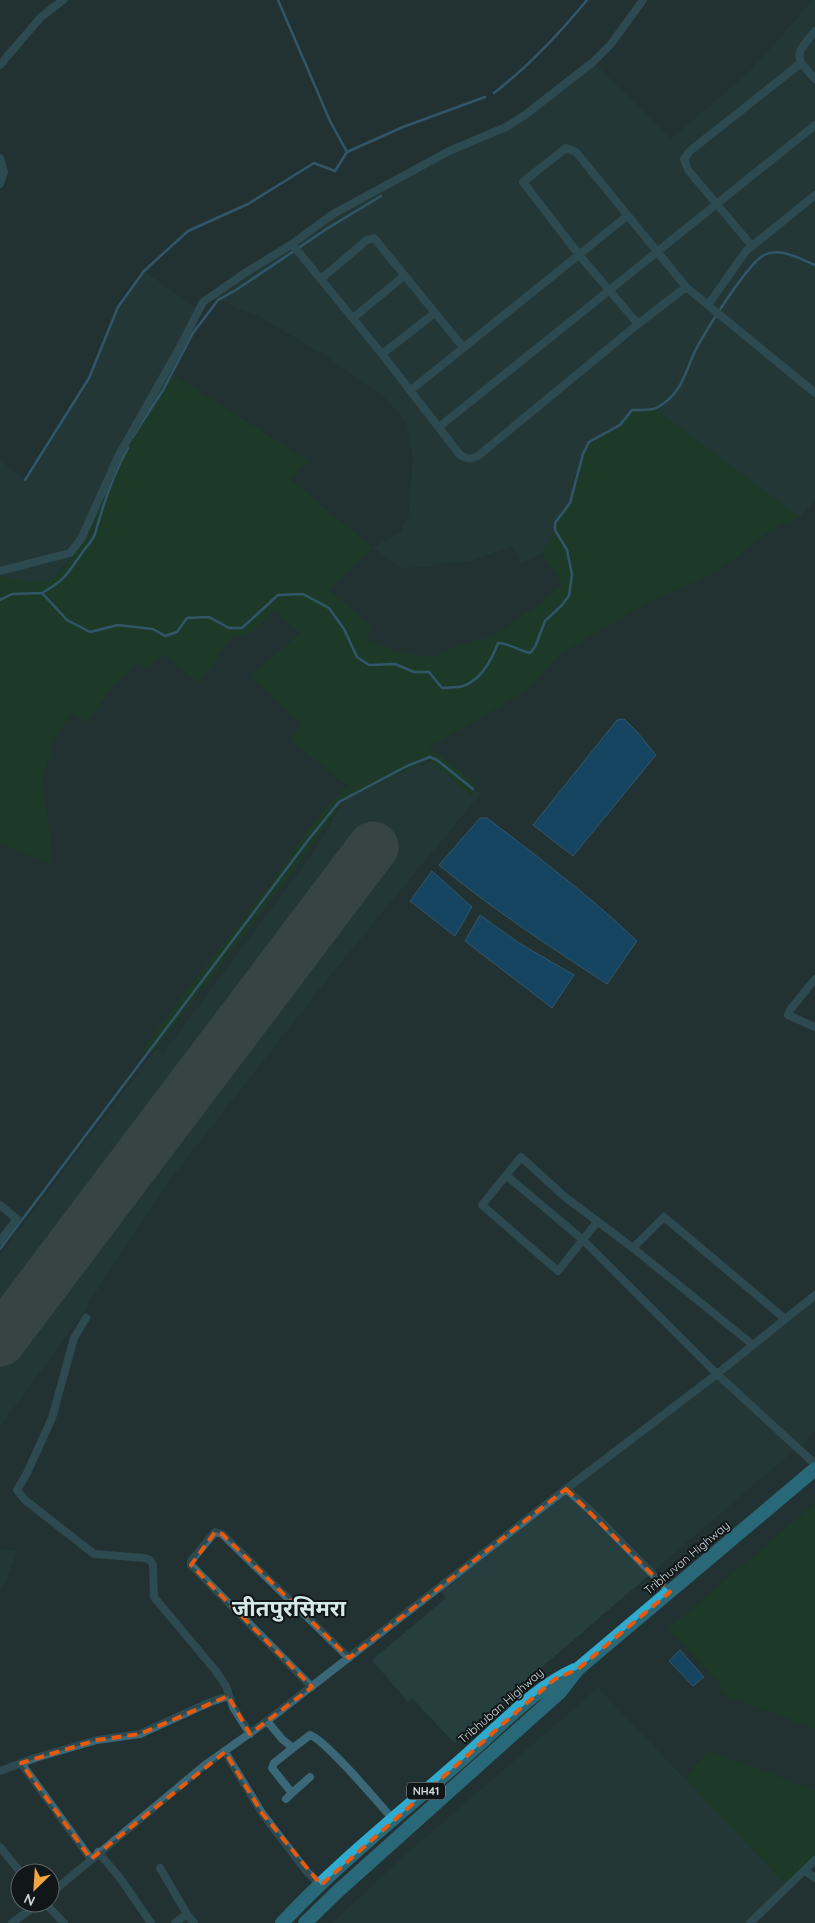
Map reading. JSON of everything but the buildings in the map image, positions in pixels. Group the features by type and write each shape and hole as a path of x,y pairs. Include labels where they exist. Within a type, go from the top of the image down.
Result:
{"highway":[{"name":"Tribhuvan Highway","path":"578,1669 815,1469"},
{"name":"Tribhuban Highway","path":"282,1923 393,1819 549,1684 555,1679 578,1669"},
{"name":"NH41","path":"305,1923 338,1890 560,1692 578,1669"}],"street":[{"path":"0,65 41,16 63,0"},
{"path":"0,572 70,553 76,547 119,455 180,348 203,302 245,273 293,245 333,214 450,152 506,127 526,115 593,62 611,44 642,0"},
{"path":"815,30 798,55 801,63 815,79"},
{"path":"752,246 717,202 688,170 684,159 690,151 801,63"},
{"path":"439,427 815,125"},
{"path":"638,324 580,256 523,182 566,148 576,152 686,287 815,393"},
{"path":"0,158 4,172 0,184"},
{"path":"708,305 752,246 815,195"},
{"path":"411,390 580,256 627,216"},
{"path":"321,279 367,240 374,238 463,348"},
{"path":"293,245 411,390 460,455 466,459 478,456 638,324 686,287"},
{"path":"353,318 404,276"},
{"path":"382,354 436,313"},
{"path":"815,979 788,1015 815,1027"},
{"path":"597,1222 558,1271 482,1204 508,1176 521,1157 565,1197 632,1248 753,1345"},
{"path":"508,1176 583,1240 717,1374 815,1464"},
{"path":"0,1205 17,1219 0,1242"},
{"path":"632,1248 664,1217 784,1318"},
{"path":"60,1885 205,1765 250,1734 349,1658 717,1374 784,1318 815,1295"},
{"path":"86,1318 74,1338 52,1418 34,1459 17,1490 25,1500 94,1554 150,1560 153,1566 154,1597 216,1670 226,1686 233,1707 250,1734"},
{"path":"566,1489 670,1592"},
{"path":"312,1686 191,1565 191,1561 215,1532 222,1534 349,1658"},
{"path":"0,1771 97,1740 140,1734 208,1703 228,1696"},
{"path":"268,1720 282,1739 293,1748"},
{"path":"292,1793 272,1768 274,1763 310,1735 316,1737 329,1749 393,1819"},
{"path":"225,1752 262,1813 308,1872 321,1885"},
{"path":"21,1763 91,1859"},
{"path":"286,1800 310,1777"},
{"path":"0,1847 13,1863"},
{"path":"98,1852 120,1878 151,1923"},
{"path":"750,1923 815,1860"},
{"path":"160,1868 194,1923"},
{"path":"805,1871 815,1878"},
{"path":"12,1923 26,1913"},
{"path":"54,1913 64,1923"},
{"path":"175,1923 187,1914"}],"highlighted area":[{"path":"566,1489 670,1592 578,1669 555,1679 321,1885 262,1813 225,1752 91,1859 21,1763 97,1740 140,1734 228,1696 250,1734 312,1687 191,1565 215,1532 222,1534 349,1658"}],"shaded area":[{"path":"815,0 815,500 800,517 656,409 632,410 620,425 589,442 581,460 570,503 555,523 555,530 542,553 521,564 512,546 467,562 402,568 373,548 401,531 409,514 413,457 406,421 381,394 320,352 260,317 218,300 213,295 383,187 506,127 593,62 671,139 750,71"},
{"path":"144,271 199,310 85,535 67,562 54,577 34,583 0,576 0,460 25,480 89,378 118,307"},
{"path":"431,761 480,794 333,972 172,1177 83,1313 0,1427 0,1255 156,1049 164,1053 310,858 344,801 411,768"},
{"path":"815,1295 815,1432 454,1743 412,1698 408,1702 372,1660 446,1598 438,1589"},
{"path":"0,1549 18,1551 0,1594"},
{"path":"598,1688 788,1887 750,1923 332,1923 403,1857"}],"green space":[{"path":"167,370 308,461 291,480 373,548 329,590 373,628 366,640 402,652 429,657 495,635 562,585 542,553 555,530 555,523 570,503 581,460 589,442 620,425 632,410 656,409 800,517 769,531 718,571 647,603 582,641 558,656 529,689 428,747 438,753 476,785 471,796 431,761 411,768 344,801 306,854 156,1049 147,1053 142,1051 185,992 268,888 304,835 333,800 349,785 341,782 291,739 301,724 251,677 300,633 274,610 252,632 233,637 199,683 163,654 148,669 138,662 111,689 86,723 72,713 53,742 43,780 53,865 0,844 0,576 26,581 45,580 59,573 67,564"},
{"path":"815,1503 815,1729 719,1693 722,1686 668,1629"},
{"path":"708,1750 815,1790 815,1860 788,1887 685,1779"}],"water":[{"path":"624,719 656,755 573,856 533,825 617,720"},
{"path":"480,818 487,818 544,862 601,908 637,941 607,984 500,912 439,865"},
{"path":"432,871 472,907 455,936 410,901"},
{"path":"480,915 519,943 574,975 552,1008 465,941"},
{"path":"680,1650 704,1677 693,1686 669,1661"}],"waterway":[{"path":"278,0 330,121 347,152"},
{"path":"494,93 543,49 587,0"},
{"path":"25,480 89,378 118,307 144,271 188,231 248,204 314,163 335,171 347,152 403,127 485,97"},
{"path":"132,438 163,390 193,333 218,300 328,228 381,196"},
{"path":"0,600 12,594 42,593 67,620 90,632 118,625 153,629 165,636 177,632 187,618 209,617 229,628 242,628 278,595 303,594 329,608 344,629 357,657 369,665 395,664 414,672 429,672 442,688 463,686 480,674 493,656 498,643 530,653 535,647 545,621 569,596 572,575 567,550 555,530 555,523 570,503 583,454 589,442 620,425 632,410 655,408 672,396 681,383 695,351 737,284 747,271 764,255 777,252 783,253 815,265"},
{"path":"42,593 65,576 93,539 113,479 128,448"},
{"path":"0,1249 309,839 339,802 407,766 430,757 437,760 473,789"}],"runway":[{"path":"0,1341 373,847"}],"district":[{"name":"जीतपुरसिमरा","path":"289,1608"}]}
